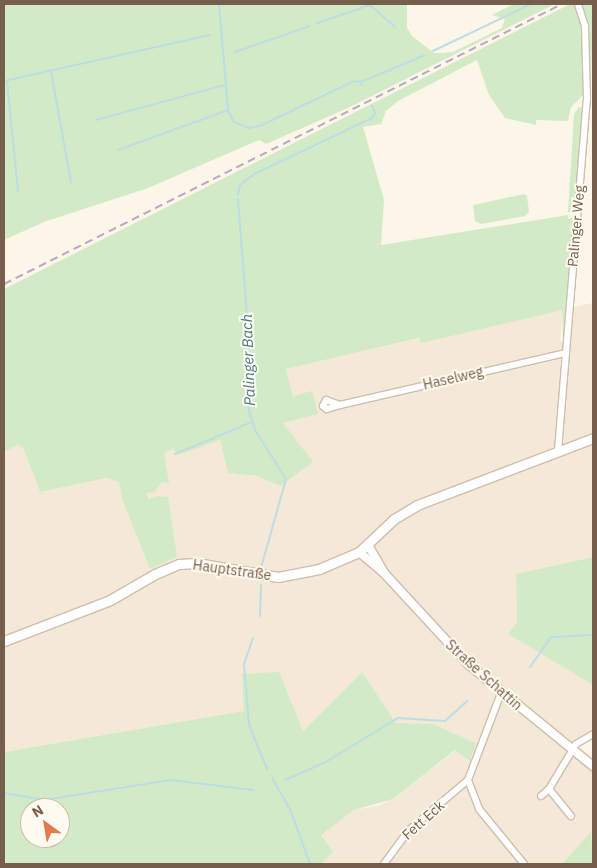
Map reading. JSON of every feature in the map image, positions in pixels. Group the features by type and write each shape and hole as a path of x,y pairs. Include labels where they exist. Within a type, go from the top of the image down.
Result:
{"main road":[{"name":"Hauptstraße","path":"4,642 116,598 155,574 179,564 197,563 268,576 303,573 359,552 394,519 417,505 593,438"}],"street":[{"name":"Palinger Weg","path":"558,450 588,98 585,26 579,7"},
{"name":"Haselweg","path":"340,405 566,353"},
{"name":"Straße Schattin","path":"368,545 384,573"},
{"name":"Straße Schattin","path":"359,552 384,573 444,640 501,693 573,748 593,766"},
{"name":"Fett Eck","path":"384,864 409,830 468,780 501,693"},
{"path":"540,796 549,789 573,748 593,734"},
{"path":"468,780 479,809 524,864"},
{"path":"549,789 571,816"}],"shaded area":[{"path":"593,303 593,557 516,574 517,622 508,634 593,685 593,737 578,747 593,758 593,864 321,864 333,852 320,835 354,810 377,806 393,799 456,750 476,743 433,724 396,723 362,672 303,731 279,673 242,674 245,711 4,752 4,452 18,445 23,448 40,492 107,478 119,482 122,499 150,569 177,557 147,492 157,490 162,482 163,454 216,423 228,473 257,476 280,486 283,423 317,414 312,392 293,396 286,369 420,338 421,342 563,309 560,341 568,340 572,307"}],"green space":[{"path":"4,4 407,4 407,28 412,36 434,53 442,53 453,52 502,28 505,19 492,15 514,4 555,4 348,108 266,144 259,140 148,188 44,222 4,240"},
{"path":"570,4 574,4 581,23 584,94 571,107 568,121 536,120 536,125 505,118 489,95 477,60 398,101 386,111 381,124 363,127 384,200 381,245 568,215 568,219 575,217 563,341 562,310 421,343 419,338 286,369 293,396 312,391 318,414 283,423 313,462 280,486 257,476 228,473 220,440 177,455 173,448 164,454 169,483 162,482 155,492 147,493 149,499 156,496 168,497 177,557 150,569 122,499 119,482 107,478 40,492 23,448 18,445 4,452 4,289"},
{"path":"582,4 593,4 591,83 588,21"},
{"path":"579,107 583,107 575,214 568,212 574,114"},
{"path":"524,194 527,196 529,212 525,216 481,224 475,221 473,205"},
{"path":"593,557 593,685 508,634 517,622 516,574"},
{"path":"279,672 303,731 362,672 396,723 433,724 476,743 470,761 455,750 393,799 354,810 321,835 333,852 321,864 4,864 4,752 244,711 242,674"},
{"path":"591,832 593,864 562,864"}],"waterway":[{"name":"Palinger Bach","path":"219,4 228,110 234,122 250,128 260,126 352,82 359,81 362,85"},
{"path":"433,51 531,4"},
{"path":"317,23 370,5 395,27"},
{"path":"235,52 310,26"},
{"path":"4,81 210,35"},
{"path":"361,82 425,55"},
{"path":"51,71 71,182"},
{"path":"7,81 18,191"},
{"path":"96,120 225,85"},
{"path":"238,195 240,185 254,174 372,118 375,113 372,106"},
{"path":"118,150 228,110"},
{"name":"Palinger Bach","path":"238,199 247,317 249,411 255,430 286,479 261,568"},
{"path":"175,454 252,422"},
{"name":"Palinger Bach","path":"260,616 261,585"},
{"path":"530,667 551,637 593,635"},
{"name":"Palinger Bach","path":"253,638 244,664 249,725 267,769"},
{"path":"285,780 324,763 398,718 445,721 467,701"},
{"name":"Palinger Bach","path":"272,778 290,809 310,864"},
{"path":"4,793 44,800 170,780 253,790"}],"railway":[{"path":"4,284 562,4"}]}
